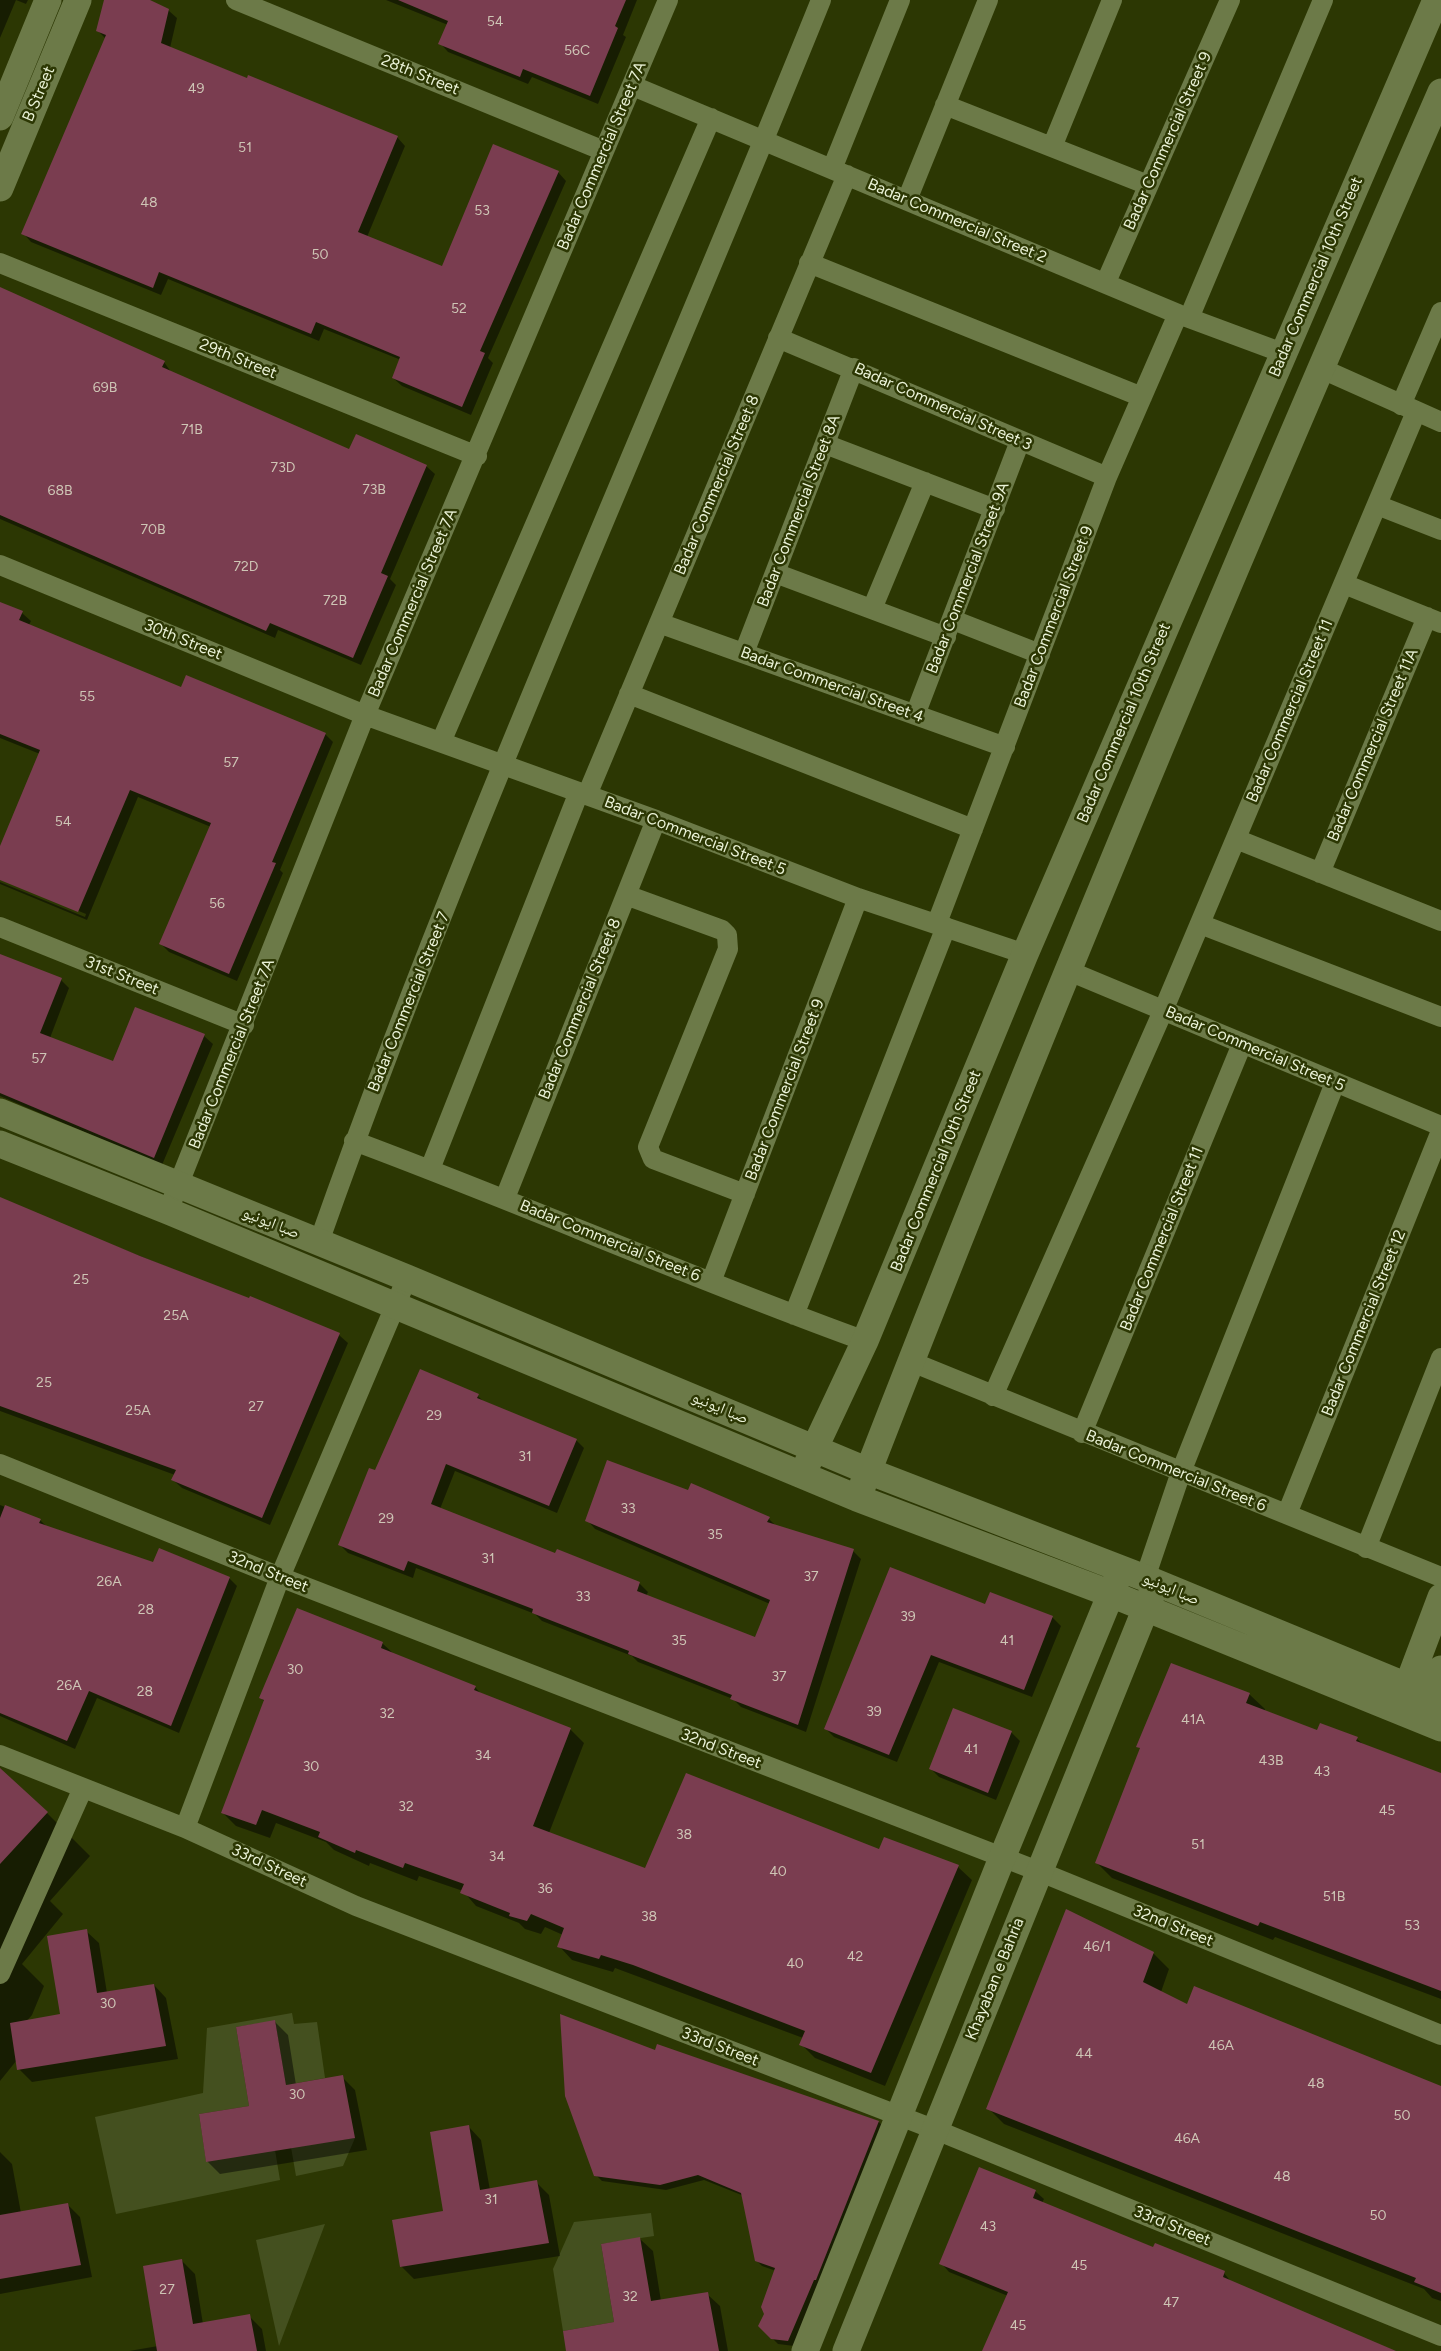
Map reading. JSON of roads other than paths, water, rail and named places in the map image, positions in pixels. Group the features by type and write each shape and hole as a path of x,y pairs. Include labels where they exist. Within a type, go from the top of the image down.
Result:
{"main road":[{"name":"B Street","path":"0,117 48,0"},
{"name":"B Street","path":"0,188 78,0"},
{"name":"Badar Commercial 10th Street","path":"802,1475 865,1341 1025,954 1436,0"},
{"path":"857,1498 1069,971 1320,369 1441,92"},
{"name":"صبا ایونیو","path":"0,1112 868,1471 1141,1577 1423,1707"},
{"name":"صبا ایونیو","path":"0,1144 168,1210 857,1498 1144,1608 1423,1707"},
{"path":"805,2351 1002,1858 1111,1594 1141,1577"},
{"name":"Khayaban e Bahria","path":"846,2351 1144,1608 1141,1577"},
{"path":"1423,1707 1441,1597"},
{"path":"1423,1707 1441,1669"}],"street":[{"name":"28th Street","path":"236,0 604,151"},
{"name":"Badar Commercial Street 7A","path":"168,1210 244,1025 365,715 477,456 668,0"},
{"name":"Badar Commercial Street 7","path":"319,1242 354,1141 504,764 821,0"},
{"name":"Badar Commercial Street 8","path":"430,1169 583,793 629,694 809,263 900,0"},
{"path":"907,200 988,0"},
{"path":"1052,147 1112,0"},
{"name":"Badar Commercial Street 9","path":"1106,282 1230,0"},
{"name":"Badar Commercial Street 9","path":"794,1315 941,925 973,829 1107,477 1142,398 1184,316 1323,0"},
{"name":"Badar Commercial Street 2","path":"633,86 1184,316 1282,353"},
{"path":"945,105 1148,185"},
{"path":"441,742 711,118"},
{"name":"29th Street","path":"0,263 477,456"},
{"path":"809,263 1142,398"},
{"name":"Badar Commercial Street 11","path":"993,1396 1163,1011 1377,505 1441,312"},
{"name":"Badar Commercial Street 3","path":"778,338 854,368 1107,477"},
{"name":"Badar Commercial Street 8A","path":"744,653 854,368"},
{"path":"1320,369 1441,422"},
{"name":"Badar Commercial Street 9A","path":"915,715 950,629 1020,441"},
{"path":"825,444 995,509"},
{"path":"872,609 925,482"},
{"path":"1377,505 1441,530"},
{"name":"30th Street","path":"0,565 365,715"},
{"path":"775,573 872,609 1040,654"},
{"path":"1344,584 1434,620"},
{"name":"Badar Commercial Street 11A","path":"1320,873 1434,620"},
{"name":"Badar Commercial Street 4","path":"659,623 1005,747"},
{"path":"629,694 973,829"},
{"name":"Badar Commercial Street 5","path":"365,715 656,820 858,898 1025,954"},
{"name":"Badar Commercial Street 8","path":"505,1198 656,820"},
{"path":"1236,838 1441,921"},
{"path":"626,895 722,930 727,935 728,949 648,1148 653,1159 745,1194"},
{"name":"Badar Commercial Street 9","path":"711,1282 858,898"},
{"path":"1200,924 1441,1017"},
{"name":"31st Street","path":"0,927 244,1025"},
{"name":"Badar Commercial Street 5","path":"1069,971 1441,1129"},
{"name":"Badar Commercial Street 11","path":"1082,1433 1242,1044"},
{"path":"1141,1577 1180,1472 1335,1083"},
{"name":"Badar Commercial Street 12","path":"1287,1515 1441,1129"},
{"name":"Badar Commercial Street 6","path":"354,1141 505,1198 794,1315 865,1341"},
{"path":"185,1828 279,1577 406,1278"},
{"path":"1365,1548 1441,1358"},
{"name":"Badar Commercial Street 6","path":"912,1362 1441,1577"},
{"name":"32nd Street","path":"0,1464 279,1577 1038,1871 1441,2035"},
{"name":"33rd Street","path":"0,1755 185,1828 356,1906 936,2130 1441,2336"},
{"path":"0,1974 83,1788"}]}
